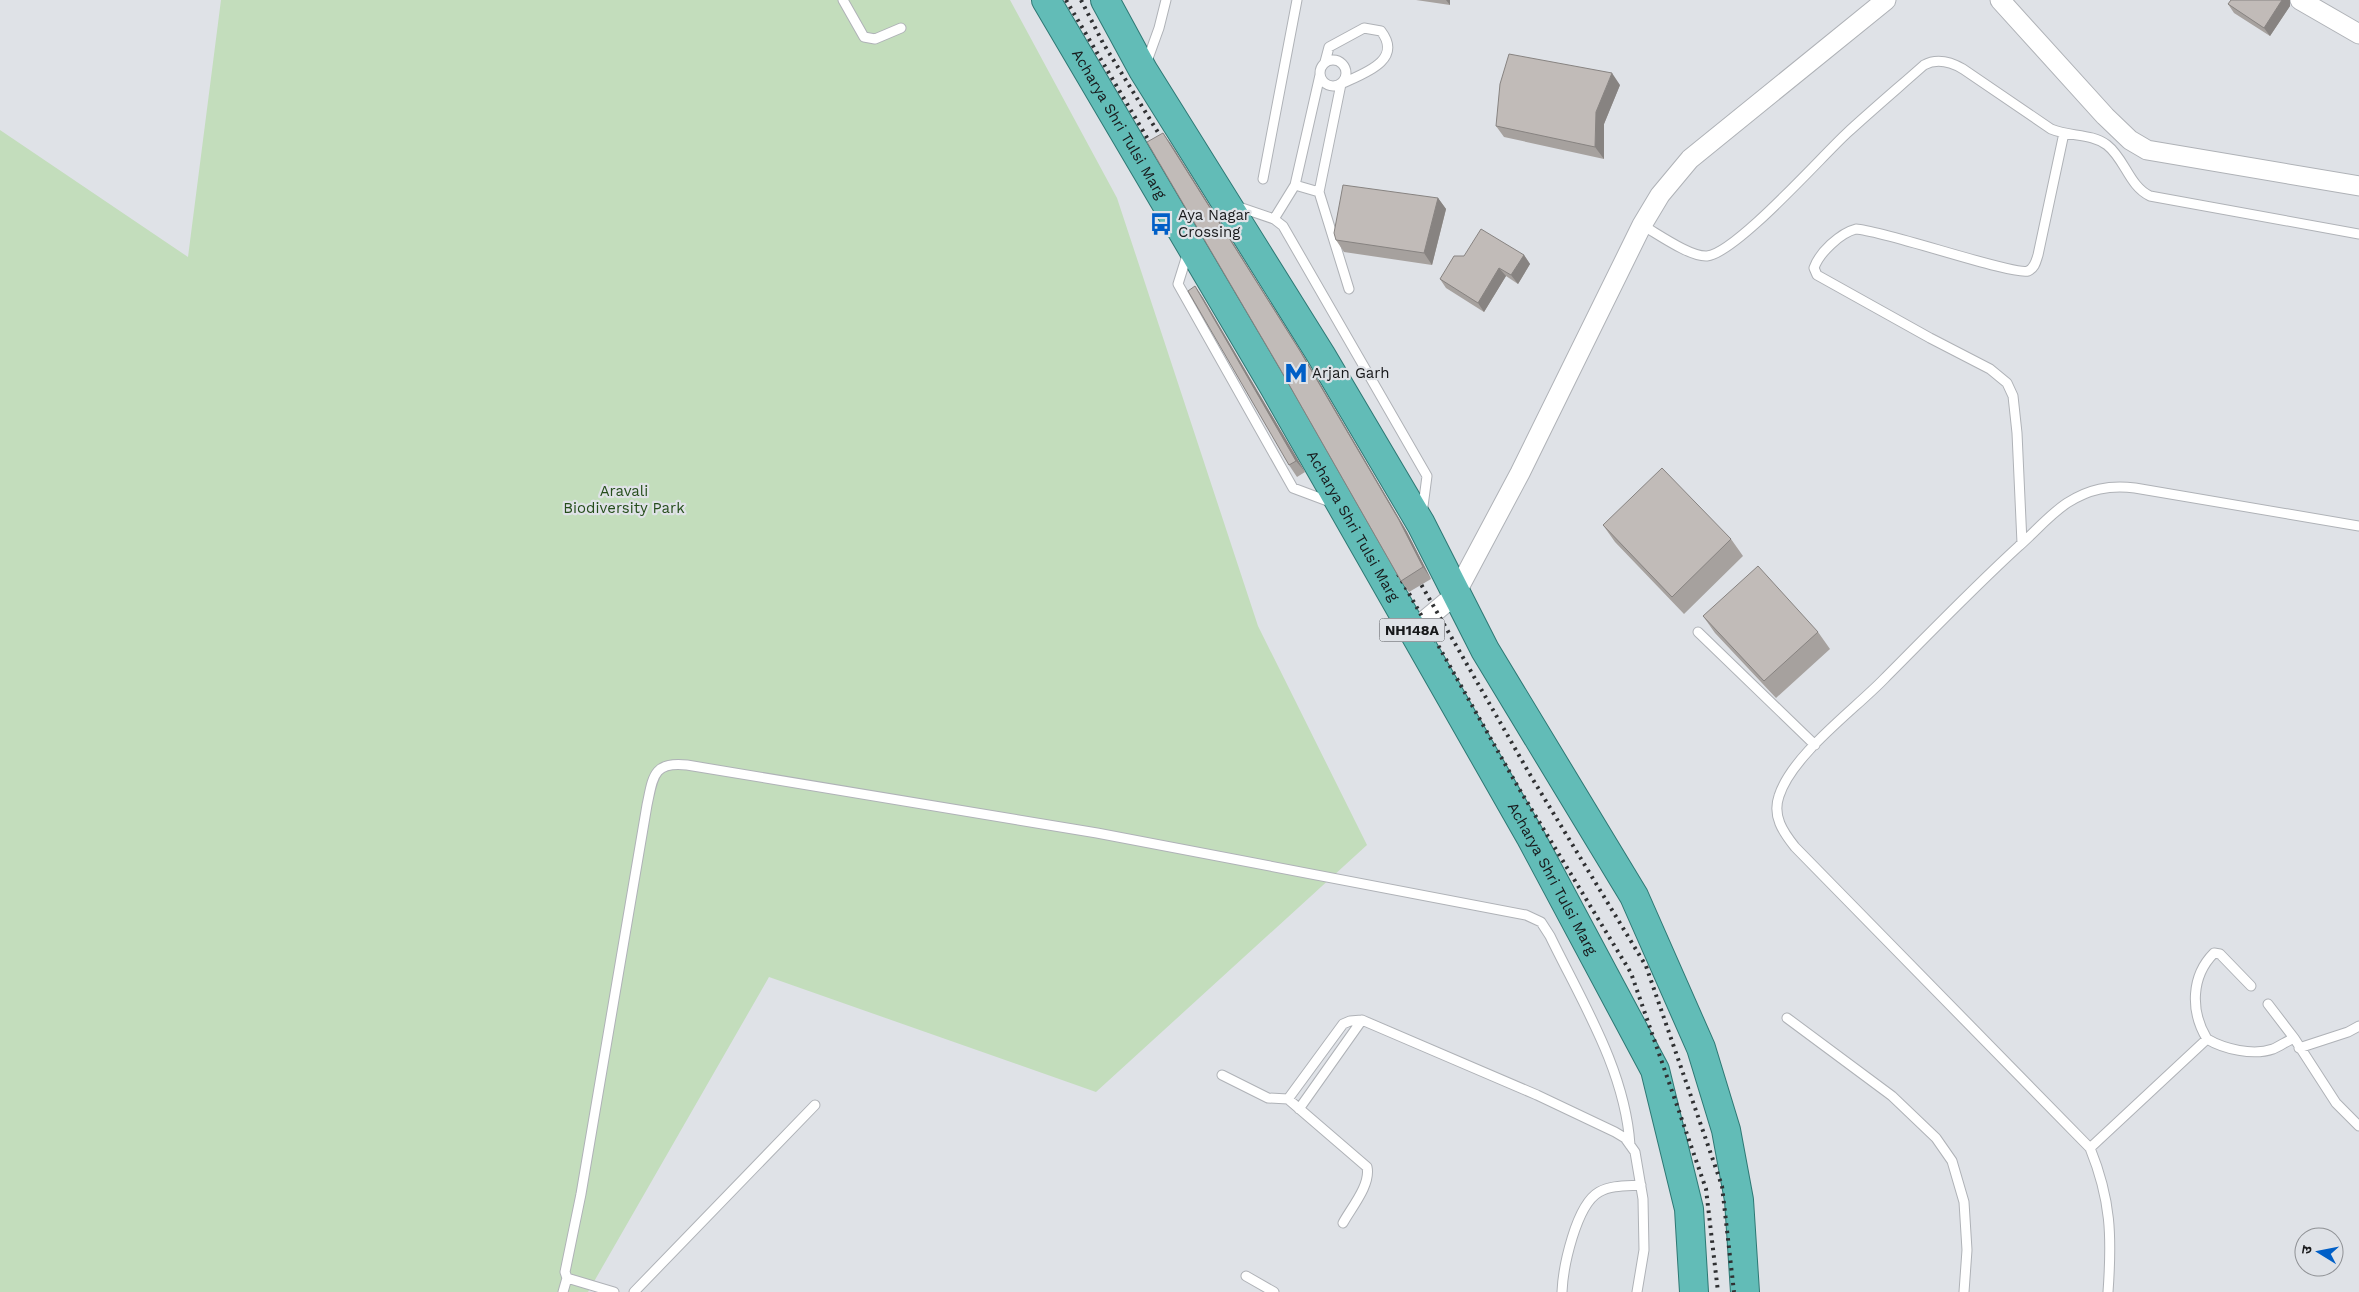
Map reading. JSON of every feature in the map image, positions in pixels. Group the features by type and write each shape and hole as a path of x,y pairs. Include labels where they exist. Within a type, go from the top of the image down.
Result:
{"highway":[{"name":"Acharya Shri Tulsi Marg","path":"1046,0 1342,506 1530,836 1655,1070 1689,1209 1694,1292"},
{"name":"NH148A","path":"1105,0 1143,70 1321,355 1421,524 1455,595 1485,650 1634,896 1701,1048 1726,1130 1739,1200 1745,1292"}],"street":[{"path":"1412,631 1455,595 1520,473 1642,225 1660,195 1690,159 1886,0"},
{"path":"2000,0 2105,116 2130,140 2147,150 2359,186"},
{"path":"2300,0 2359,34"}],"lane":[{"path":"843,0 864,37 875,39 901,28"},
{"path":"1143,70 1159,28 1166,0"},
{"path":"1263,179 1297,0"},
{"path":"1274,220 1295,185 1320,75 1329,47 1364,28 1381,31 1387,40 1388,48 1384,59 1372,69 1341,84 1328,85 1320,75"},
{"path":"1325,62 1336,60 1343,65 1346,72 1341,84 1319,192 1349,289"},
{"path":"1642,225 1695,254 1706,256 1722,250 1746,232 1847,134 1930,62 1942,61 1957,65 2051,129 2064,134 2085,136 2106,144 2114,150 2142,192 2156,198 2359,234"},
{"path":"2022,544 2017,433 2013,396 2007,383 1990,369 1922,334 1817,275 1814,268 1819,258 1844,234 1856,230 1942,250 2014,270 2028,270 2033,267 2038,255 2064,134"},
{"path":"1295,185 1319,192"},
{"path":"1227,203 1274,220 1283,226 1428,476 1421,524"},
{"path":"2108,1292 2109,1216 2105,1191 2090,1148 1861,916 1784,833 1778,820 1778,798 1792,771 1815,745 1883,680 1965,595 2066,504 2094,489 2108,487 2152,491 2359,526"},
{"path":"1698,632 1815,745"},
{"path":"563,1292 567,1278 565,1272 581,1194 647,805 653,778 662,766 670,764 697,766 1097,833 1526,915 1540,922 1550,936 1606,1054 1620,1090 1629,1121 1630,1145"},
{"path":"2252,986 2220,954 2214,953 2206,960 2198,975 2196,999 2199,1021 2207,1039 2220,1046 2256,1051 2273,1049 2294,1038"},
{"path":"2268,1004 2294,1038 2336,1103 2359,1126"},
{"path":"1788,1018 1892,1096 1936,1138 1952,1161 1964,1202 1967,1250 1964,1292"},
{"path":"1299,1109 1362,1020"},
{"path":"1288,1099 1343,1024 1362,1020 1537,1095 1615,1132 1635,1152 1641,1185 1645,1220 1644,1250 1637,1292"},
{"path":"2299,1048 2348,1032 2359,1026"},
{"path":"2090,1148 2207,1039"},
{"path":"1222,1075 1268,1098 1288,1099 1368,1167 1369,1173 1366,1182 1343,1224"},
{"path":"634,1292 815,1105"},
{"path":"1562,1292 1565,1271 1582,1210 1598,1192 1608,1188 1641,1185"},
{"path":"1246,1276 1274,1292"},
{"path":"567,1278 614,1292"}],"green space":[{"name":"Aravali Biodiversity Park","path":"221,0 1010,0 1117,198 1258,626 1367,845 1096,1092 769,977 588,1292 0,1292 0,130 188,257"}],"building":[{"path":"2231,0 2282,0 2264,28 2228,4"},
{"path":"1509,54 1612,73 1596,112 1595,147 1496,126 1500,84"},
{"path":"1163,133 1300,351 1399,520 1423,567 1401,581 1279,367 1147,142"},
{"path":"1343,185 1438,198 1424,253 1336,240 1334,233"},
{"path":"1481,229 1524,255 1511,275 1499,268 1478,303 1440,279 1454,256 1464,256"},
{"path":"1195,286 1296,461 1289,465 1188,291"},
{"path":"1662,468 1731,539 1672,597 1603,525"},
{"path":"1758,566 1818,632 1764,681 1703,616"}],"railway":[{"path":"1066,0 1156,153"},
{"path":"1081,0 1103,43 1167,147"},
{"path":"1414,572 1532,778 1646,966 1722,1186 1734,1292"},
{"path":"1398,574 1518,787 1631,973 1706,1189 1718,1292"}],"place":[{"name":"Aya Nagar Crossing","path":"1161,224"},
{"name":"Arjan Garh","path":"1296,373"}]}
